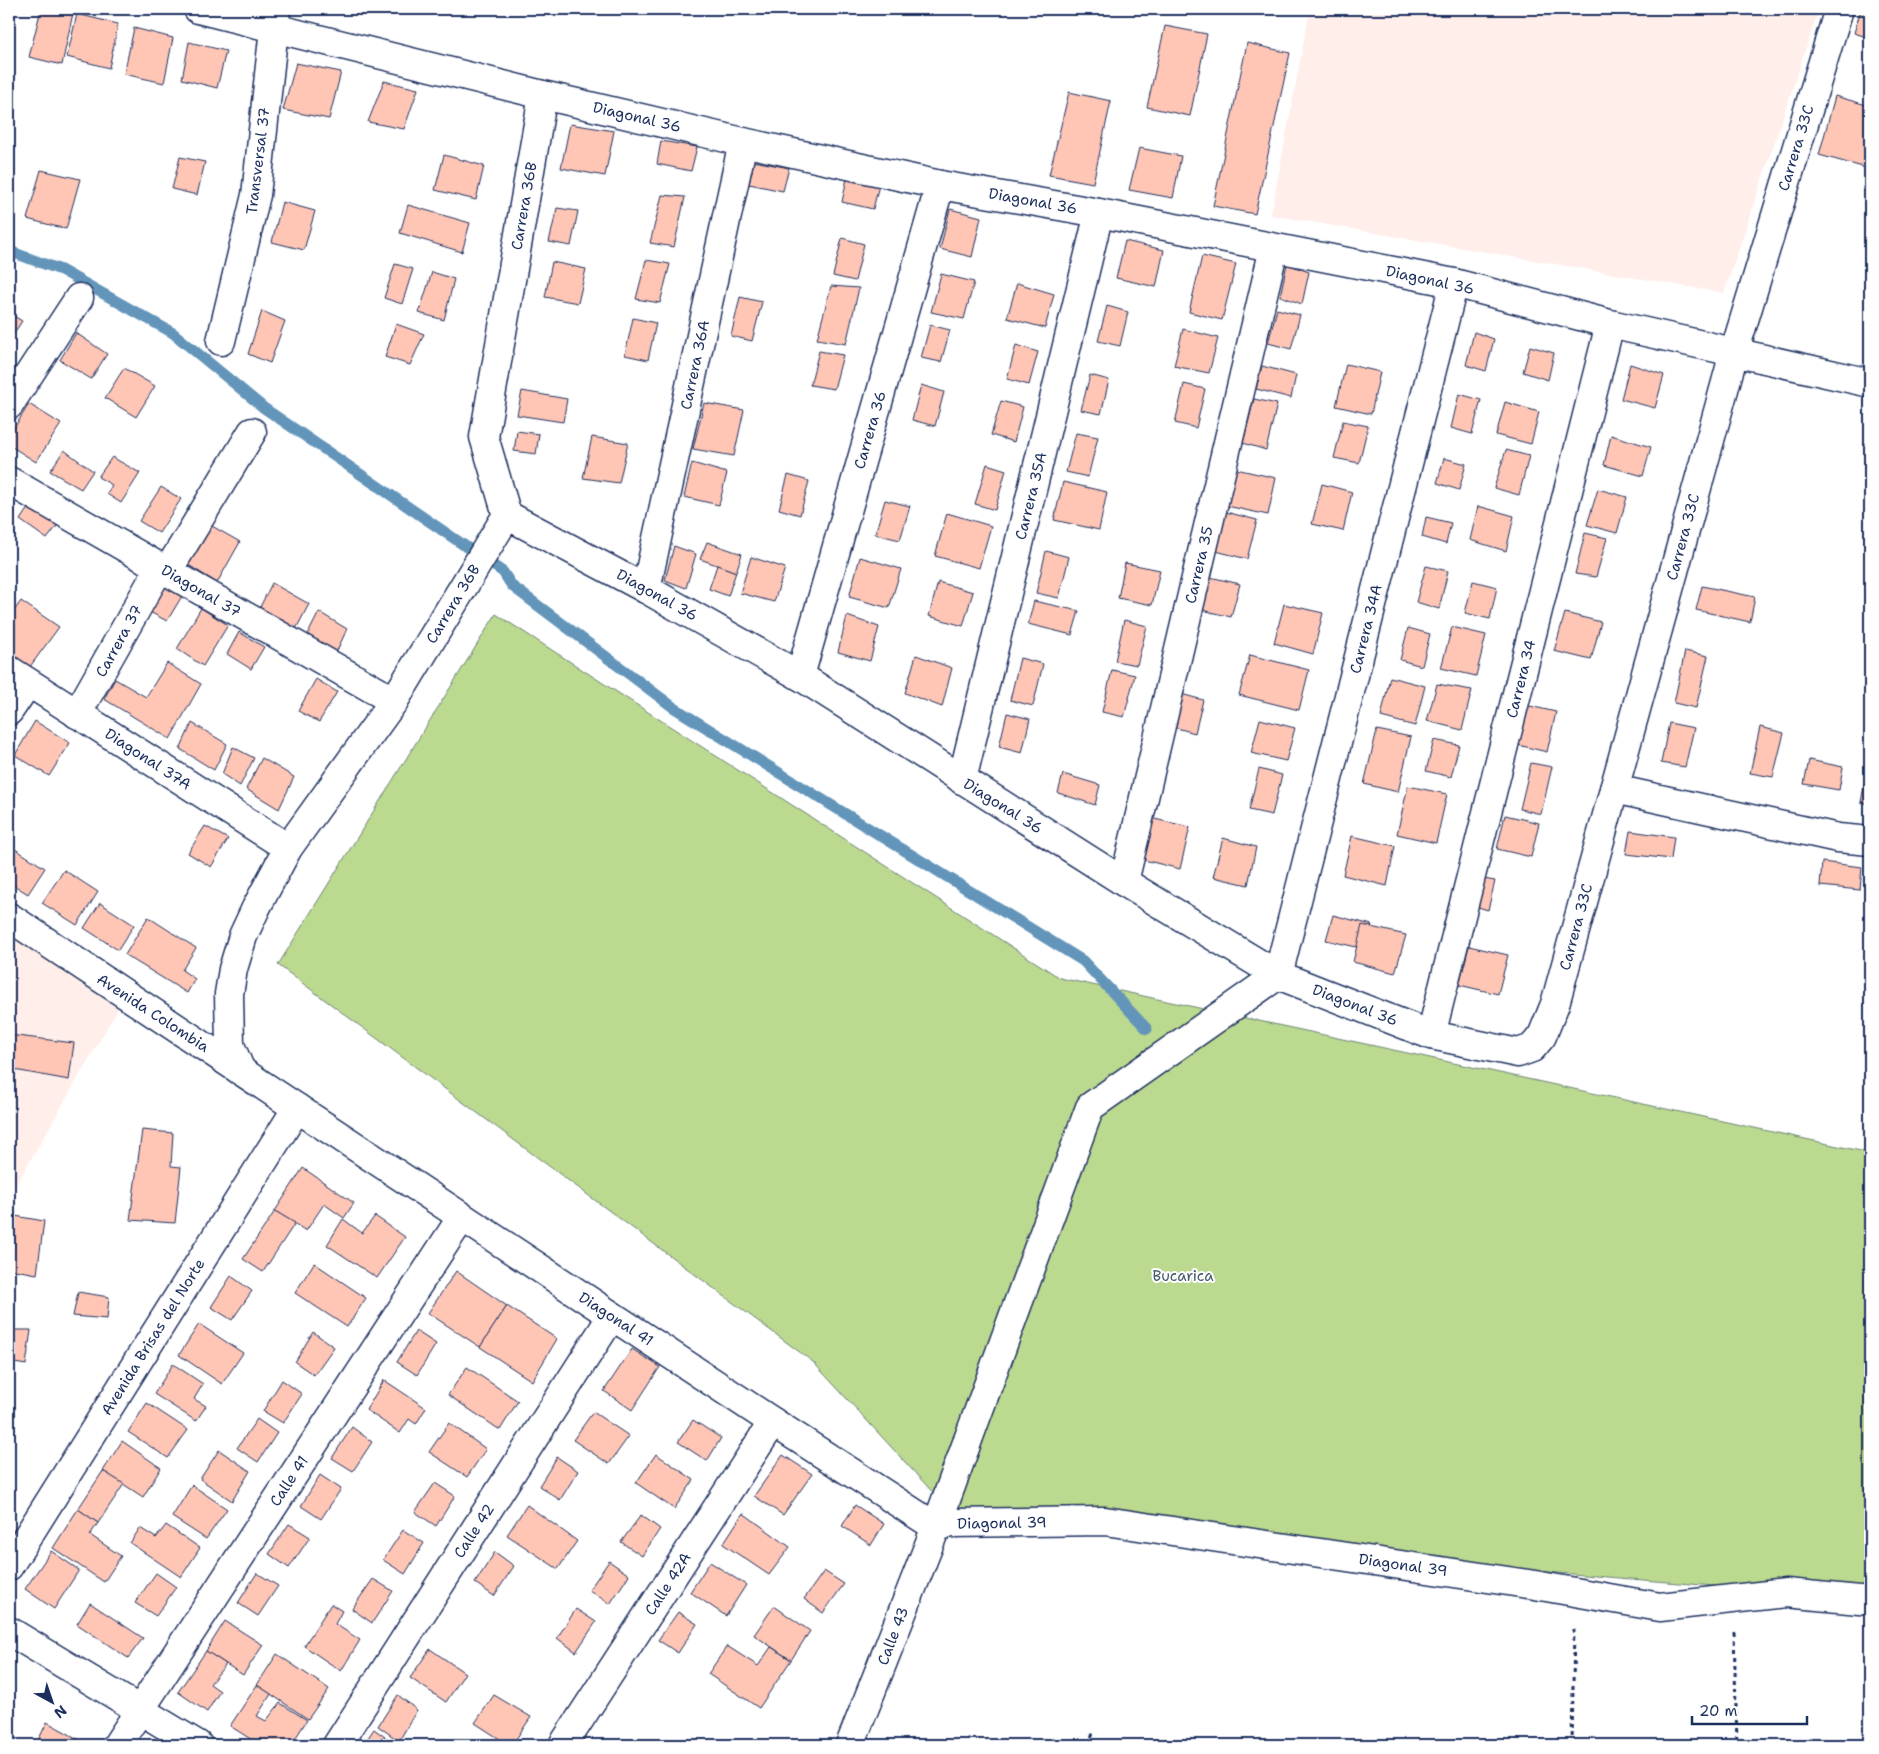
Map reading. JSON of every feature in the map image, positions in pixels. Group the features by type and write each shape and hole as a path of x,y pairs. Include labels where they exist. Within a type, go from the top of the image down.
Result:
{"street":[{"name":"Diagonal 36","path":"198,9 274,18 543,95 743,142 940,185 1099,213 1454,283 1610,324 1870,383"},
{"name":"Carrera 33C","path":"1518,1053 1532,1048 1542,1036 1550,1021 1734,353 1839,9"},
{"name":"Transversal 37","path":"221,341 256,195 274,18"},
{"name":"Carrera 36B","path":"241,1070 230,1045 229,994 233,969 243,936 288,848 394,701 507,515 484,437 543,95"},
{"name":"Carrera 36A","path":"646,588 743,142"},
{"name":"Carrera 36","path":"800,676 940,185"},
{"name":"Carrera 35A","path":"962,780 1099,213"},
{"name":"Carrera 35","path":"1124,882 1274,248"},
{"name":"Carrera 34A","path":"1278,975 1454,283"},
{"path":"9,405 79,298"},
{"name":"Carrera 34","path":"1432,1035 1610,324"},
{"name":"Carrera 37","path":"78,714 163,569 252,432"},
{"name":"Diagonal 37","path":"9,480 394,701"},
{"name":"Diagonal 36","path":"507,515 646,588 800,676 1124,882 1278,975 1432,1035 1518,1053"},
{"path":"9,711 18,676"},
{"name":"Diagonal 37A","path":"18,676 288,848"},
{"path":"1614,789 1838,838 1870,841"},
{"name":"Avenida Colombia","path":"9,917 297,1108"},
{"name":"Calle 43","path":"850,1745 936,1527 1090,1107 1278,975"},
{"name":"Diagonal 41","path":"297,1108 773,1422 936,1527"},
{"name":"Avenida Brisas del Norte","path":"9,1566 297,1108"},
{"name":"Calle 41","path":"117,1745 462,1217"},
{"name":"Calle 42","path":"337,1745 612,1316"},
{"name":"Calle 42A","path":"563,1745 773,1422"},
{"name":"Diagonal 39","path":"936,1527 952,1523 1105,1522 1574,1592 1660,1607 1786,1593 1870,1601"},
{"path":"9,1631 198,1745"}],"path":[{"path":"1572,1745 1574,1592"},
{"path":"1732,1599 1737,1745"},
{"path":"1089,1745 1093,1733"}],"shaded area":[{"path":"1310,9 1819,9 1724,293 1271,215"},
{"path":"9,915 126,995 9,1197"}],"green space":[{"name":"Bucarica","path":"496,614 1060,978 1870,1153 1870,1599 961,1523 813,1362 278,965"}],"building":[{"path":"41,9 55,9 73,13 62,65 29,57"},
{"path":"1861,9 1870,9 1870,38 1854,33"},
{"path":"77,14 118,24 109,68 67,57"},
{"path":"1165,26 1207,34 1190,116 1147,107"},
{"path":"134,28 173,38 164,83 124,74"},
{"path":"189,42 226,51 217,88 182,79"},
{"path":"1247,43 1290,53 1255,214 1213,206"},
{"path":"296,63 341,72 329,119 283,110"},
{"path":"384,81 418,89 404,129 368,122"},
{"path":"1069,92 1111,101 1093,183 1049,175"},
{"path":"1835,96 1870,106 1870,169 1819,155"},
{"path":"570,124 614,131 605,176 561,168"},
{"path":"661,141 697,147 691,171 657,164"},
{"path":"1139,148 1181,156 1173,198 1129,190"},
{"path":"444,155 484,166 476,200 435,190"},
{"path":"180,157 205,162 197,195 172,189"},
{"path":"754,161 789,168 783,191 749,184"},
{"path":"41,170 80,179 66,229 27,219"},
{"path":"847,178 879,185 873,209 842,202"},
{"path":"662,195 685,197 674,247 650,243"},
{"path":"282,202 315,211 304,250 272,242"},
{"path":"408,205 470,223 462,252 400,233"},
{"path":"557,208 578,211 571,246 549,242"},
{"path":"950,209 981,217 972,257 940,249"},
{"path":"842,238 864,244 855,281 833,276"},
{"path":"1125,241 1164,250 1156,287 1116,278"},
{"path":"1202,256 1236,264 1222,320 1189,312"},
{"path":"646,260 670,264 660,303 636,299"},
{"path":"552,262 586,269 578,303 545,297"},
{"path":"395,264 413,269 402,304 384,298"},
{"path":"1287,264 1309,272 1302,304 1280,296"},
{"path":"432,272 454,279 444,320 419,313"},
{"path":"941,274 974,282 964,319 931,312"},
{"path":"1017,283 1054,294 1045,328 1007,318"},
{"path":"831,286 859,288 846,344 817,339"},
{"path":"740,297 762,302 752,341 731,336"},
{"path":"1107,306 1128,312 1120,346 1098,341"},
{"path":"1277,309 1300,315 1291,349 1268,343"},
{"path":"262,311 285,321 270,363 248,354"},
{"path":"9,313 22,321 9,341"},
{"path":"633,318 656,323 648,360 625,355"},
{"path":"396,324 424,334 410,365 385,357"},
{"path":"930,325 950,330 941,362 921,358"},
{"path":"1183,329 1218,338 1209,373 1174,366"},
{"path":"1474,332 1494,339 1486,371 1466,365"},
{"path":"76,333 107,354 91,379 60,360"},
{"path":"1016,345 1038,352 1029,385 1007,379"},
{"path":"1530,346 1554,353 1548,380 1523,372"},
{"path":"819,351 843,355 834,389 810,385"},
{"path":"1346,364 1380,372 1371,414 1336,406"},
{"path":"1630,364 1664,375 1655,408 1621,399"},
{"path":"1262,366 1296,375 1291,398 1256,389"},
{"path":"124,368 155,386 136,417 105,398"},
{"path":"1090,375 1109,380 1101,414 1081,410"},
{"path":"1184,384 1205,389 1196,428 1175,423"},
{"path":"921,385 944,392 935,426 912,420"},
{"path":"522,391 567,399 563,422 517,415"},
{"path":"1459,394 1481,400 1472,434 1451,428"},
{"path":"1254,399 1277,404 1266,450 1243,443"},
{"path":"1001,401 1023,407 1014,442 991,435"},
{"path":"1505,402 1539,412 1531,444 1496,435"},
{"path":"704,403 744,410 734,456 693,449"},
{"path":"29,404 61,424 36,462 9,445 9,436"},
{"path":"1343,421 1368,426 1359,463 1334,458"},
{"path":"517,431 539,434 536,454 514,451"},
{"path":"1076,433 1098,437 1088,477 1066,472"},
{"path":"1611,435 1651,447 1643,476 1604,465"},
{"path":"592,437 628,443 619,483 583,478"},
{"path":"64,450 93,471 81,489 50,471"},
{"path":"1506,450 1529,456 1519,495 1494,488"},
{"path":"112,457 140,473 121,503 107,494 112,485 98,477"},
{"path":"1444,458 1466,464 1459,490 1437,483"},
{"path":"692,463 727,473 719,505 684,497"},
{"path":"987,464 1006,470 995,510 975,504"},
{"path":"1236,469 1276,478 1268,515 1227,506"},
{"path":"788,475 809,481 800,515 779,509"},
{"path":"1063,482 1107,492 1099,530 1054,520"},
{"path":"1322,484 1352,492 1343,531 1312,524"},
{"path":"161,487 181,499 159,533 139,521"},
{"path":"1598,489 1627,497 1617,533 1587,525"},
{"path":"885,500 910,506 900,540 875,534"},
{"path":"32,502 60,522 47,539 20,520"},
{"path":"1478,506 1514,516 1506,551 1470,540"},
{"path":"1226,512 1257,520 1247,559 1216,551"},
{"path":"947,513 991,526 979,568 935,556"},
{"path":"1426,517 1451,523 1446,544 1422,537"},
{"path":"205,522 240,542 217,583 182,561"},
{"path":"1585,533 1607,538 1596,577 1575,574"},
{"path":"707,542 742,554 736,572 700,559"},
{"path":"674,546 696,554 686,588 665,580"},
{"path":"1046,551 1069,557 1059,598 1036,593"},
{"path":"751,557 785,568 774,602 740,593"},
{"path":"860,557 901,569 889,608 849,597"},
{"path":"1125,563 1160,570 1152,605 1118,598"},
{"path":"717,565 736,572 728,596 709,589"},
{"path":"1426,566 1448,571 1439,609 1416,602"},
{"path":"1210,577 1240,584 1231,617 1202,610"},
{"path":"1473,581 1497,587 1490,619 1465,613"},
{"path":"938,582 973,592 963,626 929,616"},
{"path":"161,583 182,596 167,621 146,610"},
{"path":"272,583 309,604 295,631 259,609"},
{"path":"1702,586 1755,597 1750,622 1696,610"},
{"path":"21,601 59,627 29,668 9,654 9,618"},
{"path":"1034,601 1079,611 1072,635 1028,624"},
{"path":"1284,604 1323,613 1313,654 1274,643"},
{"path":"201,608 228,625 203,666 177,649"},
{"path":"319,612 347,629 335,655 306,638"},
{"path":"1565,613 1601,622 1591,660 1554,651"},
{"path":"847,616 879,627 870,661 838,652"},
{"path":"1124,620 1147,626 1137,665 1115,661"},
{"path":"1452,627 1486,635 1476,676 1441,668"},
{"path":"1408,628 1430,634 1422,666 1400,660"},
{"path":"239,632 264,647 251,669 227,654"},
{"path":"1685,651 1708,656 1696,708 1674,703"},
{"path":"916,655 952,668 942,707 905,693"},
{"path":"1250,655 1309,670 1299,710 1239,695"},
{"path":"1020,658 1043,664 1033,706 1010,700"},
{"path":"167,663 201,684 170,739 104,699 115,679 146,697"},
{"path":"1112,670 1135,675 1124,717 1102,712"},
{"path":"1390,677 1425,686 1415,726 1381,717"},
{"path":"316,679 337,692 319,722 298,711"},
{"path":"1437,684 1472,690 1462,730 1427,721"},
{"path":"1181,694 1203,700 1195,733 1173,727"},
{"path":"1521,704 1556,712 1547,752 1510,743"},
{"path":"1007,713 1030,719 1022,753 999,747"},
{"path":"1260,719 1295,728 1286,761 1251,753"},
{"path":"35,721 70,743 49,776 15,755"},
{"path":"192,723 227,744 214,770 180,749"},
{"path":"1669,723 1694,728 1685,767 1661,763"},
{"path":"1760,727 1784,733 1773,777 1750,773"},
{"path":"1377,730 1411,737 1398,792 1364,784"},
{"path":"1434,740 1459,745 1451,777 1426,771"},
{"path":"233,747 254,758 240,786 222,774"},
{"path":"1870,755 1870,804 1861,802"},
{"path":"262,758 294,777 279,809 246,789"},
{"path":"1809,760 1843,767 1839,790 1804,784"},
{"path":"1531,763 1552,767 1541,814 1520,809"},
{"path":"1259,769 1282,775 1272,815 1249,810"},
{"path":"1063,774 1100,785 1095,805 1058,793"},
{"path":"1408,786 1447,794 1436,843 1397,834"},
{"path":"1505,815 1539,823 1531,857 1497,849"},
{"path":"1150,818 1190,827 1180,869 1140,859"},
{"path":"205,826 228,839 211,867 188,853"},
{"path":"1630,831 1674,837 1671,859 1626,854"},
{"path":"1352,836 1395,846 1387,886 1343,875"},
{"path":"1223,838 1256,847 1248,885 1213,877"},
{"path":"15,849 45,868 28,894 9,882 9,859"},
{"path":"1822,862 1862,867 1860,890 1820,886"},
{"path":"64,870 98,892 77,925 42,903"},
{"path":"1478,878 1495,881 1488,910 1471,905"},
{"path":"100,903 134,925 118,950 84,928"},
{"path":"1333,915 1372,925 1365,949 1326,940"},
{"path":"148,917 196,948 182,970 195,979 187,993 125,955"},
{"path":"1362,925 1406,935 1395,973 1353,962"},
{"path":"1469,946 1508,955 1498,994 1459,985"},
{"path":"9,1035 74,1043 69,1080 9,1069"},
{"path":"142,1130 173,1133 171,1166 181,1167 175,1223 130,1220"},
{"path":"303,1168 354,1203 344,1218 324,1204 306,1231 275,1211"},
{"path":"275,1211 295,1223 263,1272 243,1259"},
{"path":"9,1215 44,1221 37,1274 9,1269"},
{"path":"375,1216 405,1237 377,1278 327,1245 343,1219 362,1233"},
{"path":"314,1263 366,1298 347,1327 295,1293"},
{"path":"456,1271 507,1306 480,1347 428,1313"},
{"path":"231,1276 252,1291 232,1320 211,1307"},
{"path":"78,1292 109,1297 107,1319 73,1316"},
{"path":"507,1306 557,1339 532,1381 480,1347"},
{"path":"199,1324 243,1353 222,1384 179,1355"},
{"path":"9,1330 31,1330 26,1365 9,1362"},
{"path":"416,1331 436,1344 417,1375 397,1362"},
{"path":"313,1332 334,1347 314,1375 295,1362"},
{"path":"632,1349 660,1367 632,1410 604,1391"},
{"path":"173,1364 203,1384 194,1399 206,1406 196,1421 154,1394"},
{"path":"467,1367 518,1401 500,1430 448,1395"},
{"path":"282,1380 302,1394 283,1423 263,1411"},
{"path":"384,1380 426,1408 416,1424 409,1419 400,1433 366,1410"},
{"path":"147,1403 188,1430 168,1458 128,1432"},
{"path":"593,1412 629,1436 609,1464 573,1440"},
{"path":"257,1419 277,1433 258,1462 237,1448"},
{"path":"693,1420 721,1438 707,1461 678,1442"},
{"path":"449,1423 486,1449 467,1477 429,1452"},
{"path":"352,1427 372,1442 353,1471 332,1458"},
{"path":"122,1441 161,1468 143,1497 103,1471"},
{"path":"219,1450 250,1471 232,1501 200,1479"},
{"path":"656,1454 694,1480 674,1509 636,1483"},
{"path":"783,1455 812,1474 783,1515 754,1496"},
{"path":"557,1457 578,1471 560,1500 539,1486"},
{"path":"103,1471 124,1484 98,1523 78,1509"},
{"path":"320,1475 341,1489 321,1519 301,1506"},
{"path":"435,1483 455,1496 436,1526 415,1512"},
{"path":"192,1485 227,1509 206,1539 172,1517"},
{"path":"527,1505 577,1541 558,1569 507,1535"},
{"path":"855,1505 884,1524 871,1545 842,1526"},
{"path":"78,1509 98,1523 90,1535 121,1556 104,1582 53,1548"},
{"path":"743,1513 790,1547 769,1575 723,1544"},
{"path":"641,1515 660,1529 642,1556 621,1542"},
{"path":"289,1524 310,1537 289,1568 269,1554"},
{"path":"166,1525 200,1548 181,1577 130,1543 140,1528 156,1538"},
{"path":"403,1530 424,1543 405,1574 383,1560"},
{"path":"51,1551 79,1570 54,1609 25,1589"},
{"path":"495,1552 514,1566 494,1596 475,1583"},
{"path":"609,1561 629,1575 610,1604 589,1590"},
{"path":"710,1562 746,1585 726,1616 690,1592"},
{"path":"824,1571 844,1584 823,1613 804,1599"},
{"path":"156,1573 176,1587 156,1616 135,1603"},
{"path":"257,1573 278,1586 258,1616 238,1603"},
{"path":"373,1579 393,1591 372,1623 352,1609"},
{"path":"90,1603 143,1638 128,1658 77,1624"},
{"path":"331,1604 342,1611 335,1624 360,1640 341,1671 304,1646"},
{"path":"774,1606 810,1631 791,1660 754,1635"},
{"path":"576,1609 596,1622 576,1652 557,1638"},
{"path":"678,1612 697,1624 678,1653 658,1640"},
{"path":"225,1621 263,1645 243,1675 206,1651"},
{"path":"727,1646 758,1666 771,1647 791,1660 759,1708 708,1674"},
{"path":"430,1649 465,1673 446,1702 410,1678"},
{"path":"206,1651 226,1664 210,1684 220,1691 207,1712 178,1692"},
{"path":"277,1654 329,1689 308,1719 257,1685"},
{"path":"257,1685 271,1694 257,1716 266,1721 280,1703 307,1720 291,1745 260,1745 230,1726"},
{"path":"398,1695 417,1710 399,1741 378,1726"},
{"path":"494,1695 531,1717 512,1745 509,1745 475,1723"},
{"path":"47,1722 78,1739 75,1745 40,1745 37,1743"},
{"path":"374,1729 389,1740 386,1745 363,1745"}],"waterway":[{"path":"9,251 61,270 173,333 264,408 503,572 512,586 673,707 1083,961 1147,1029"}]}
